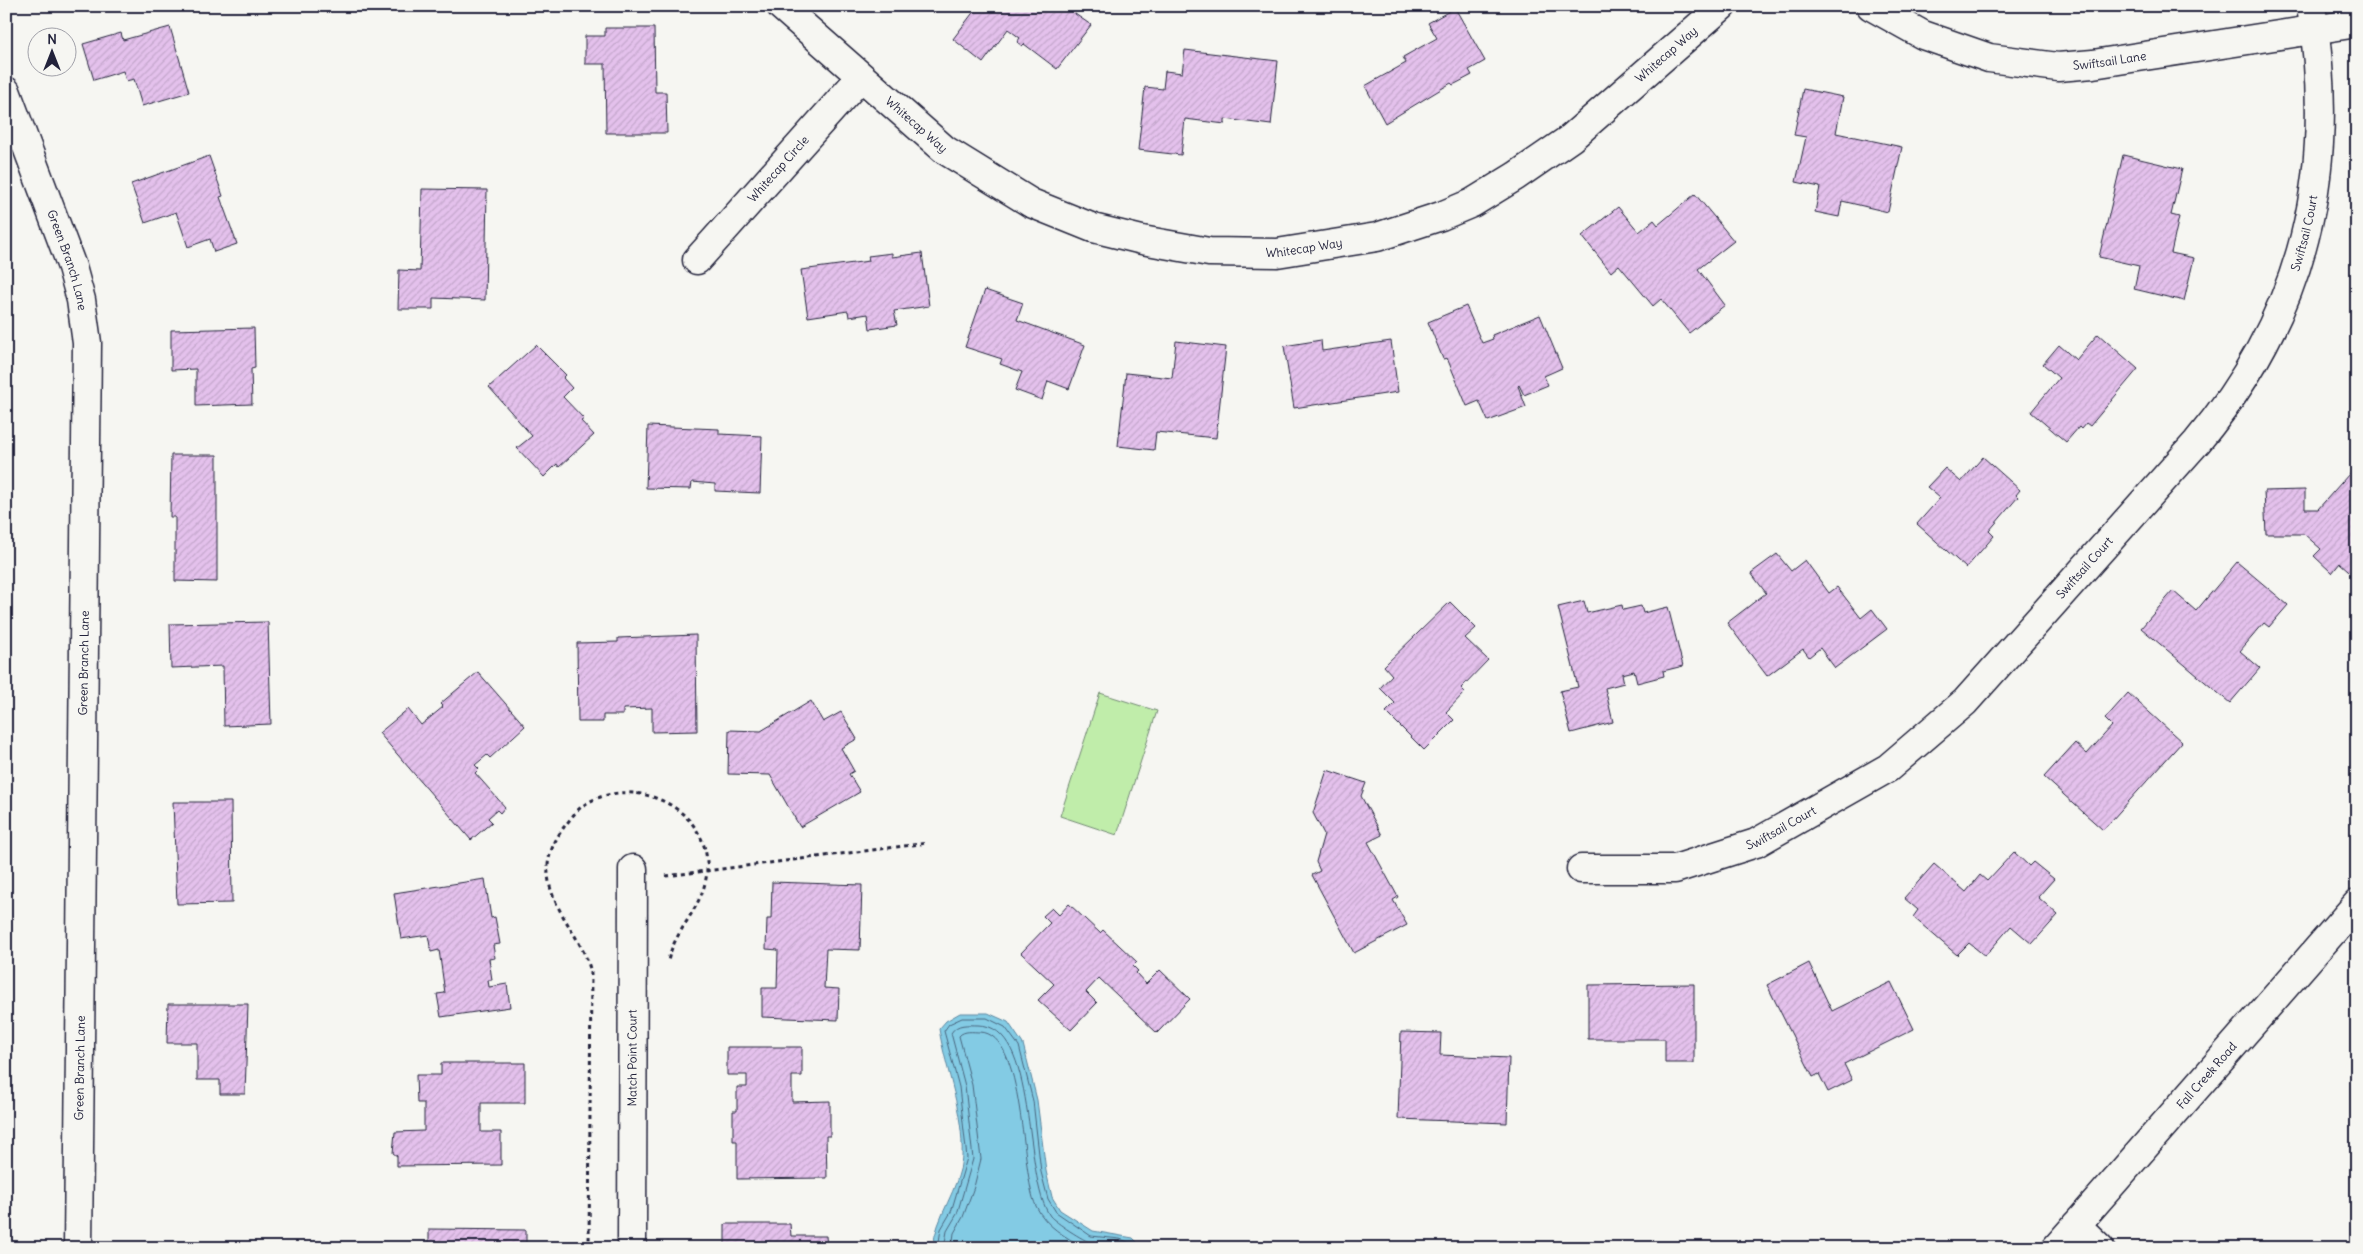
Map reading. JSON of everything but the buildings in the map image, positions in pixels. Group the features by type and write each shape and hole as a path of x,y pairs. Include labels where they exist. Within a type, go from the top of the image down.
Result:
{"street":[{"name":"Whitecap Way","path":"781,6 860,78 944,150 1031,203 1093,228 1142,240 1209,252 1277,253 1377,237 1441,216 1472,203 1516,176 1571,138 1722,6"},
{"name":"Swiftsail Lane","path":"1871,6 1923,35 1989,58 2058,67 2093,64 2313,17 2357,23"},
{"name":"Swiftsail Court","path":"1581,869 1675,870 1756,843 1888,768 1965,702 2197,442 2229,401 2256,360 2288,291 2302,250 2314,202 2321,133 2320,64 2313,17"},
{"name":"Whitecap Circle","path":"697,260 860,78"},
{"name":"Green Branch Lane","path":"6,91 72,267 82,307 87,344 78,1248"},
{"name":"Match Point Court","path":"632,1248 633,876"},
{"name":"Fall Creek Road","path":"2056,1248 2357,904"},
{"path":"2076,1225 2100,1248"}],"path":[{"path":"633,876 692,872 927,843"}],"green space":[{"path":"1100,693 1157,711 1117,835 1060,816"}],"water":[{"path":"960,1013 988,1013 1008,1022 1023,1044 1037,1100 1046,1171 1052,1197 1060,1210 1093,1231 1133,1238 1143,1248 933,1248 938,1225 957,1180 962,1157 960,1124 939,1029 946,1021"}]}
